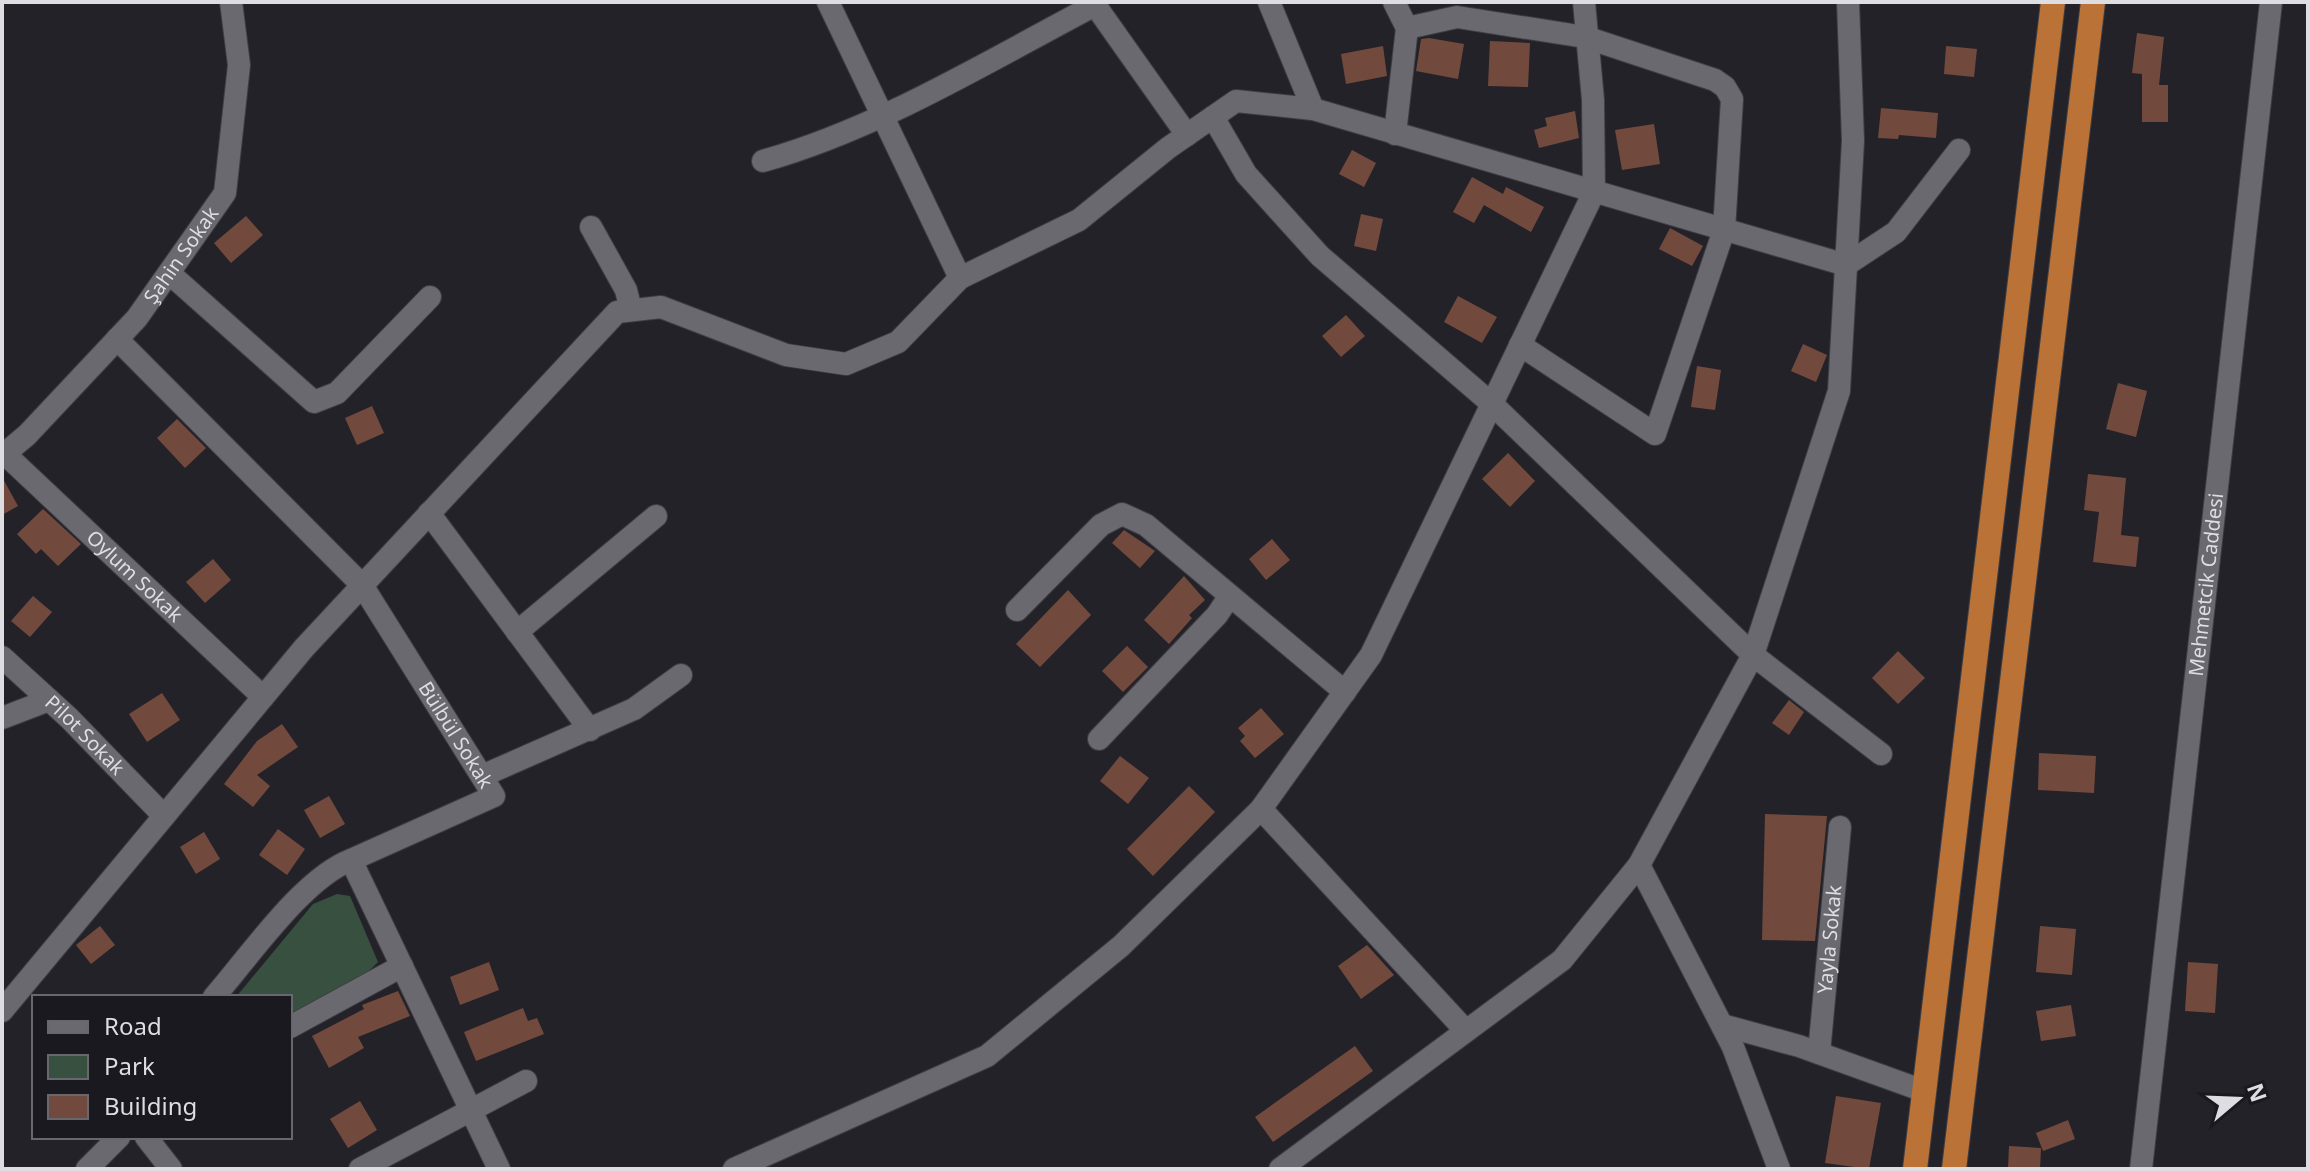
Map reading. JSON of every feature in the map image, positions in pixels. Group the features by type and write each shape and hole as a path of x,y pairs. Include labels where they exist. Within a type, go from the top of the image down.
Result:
{"highway":[{"path":"1915,1169 2053,2"},
{"path":"1954,1169 2093,2"}],"street":[{"name":"Şahin Sokak","path":"3,455 27,435 117,339 169,273 225,193 239,65 231,2"},
{"path":"828,2 960,278"},
{"path":"1269,2 1313,109"},
{"path":"1394,2 1407,28 1395,134"},
{"path":"734,1169 765,1163 987,1056 1121,946 1261,809 1371,655 1594,192 1593,100 1584,2"},
{"path":"1280,1169 1562,960 1639,865 1753,655 1839,391 1853,141 1848,2"},
{"name":"Mehmetcik Caddesi","path":"2141,1169 2271,2"},
{"path":"763,161 800,151 884,114 1094,4 1187,135"},
{"path":"1407,28 1457,17 1585,37 1715,80 1725,87 1732,99 1724,230 1655,434 1520,345"},
{"path":"2,1011 30,990 164,816 263,697 362,585 617,312 661,307 786,355 846,364 898,342 960,278 1079,220 1187,135 1236,101 1313,109 1846,265 1896,232 1959,150"},
{"path":"1213,117 1246,174 1320,256 1492,404 1753,655 1881,754"},
{"path":"591,227 626,290 631,310"},
{"path":"169,273 314,402 337,393 430,297"},
{"name":"Bülbül Sokak","path":"117,339 362,585 494,796 351,860"},
{"name":"Oylum Sokak","path":"3,455 263,697"},
{"path":"429,513 590,730"},
{"path":"1017,610 1101,525 1122,514 1146,525 1345,692"},
{"path":"517,632 656,516"},
{"path":"1099,739 1217,615 1229,597"},
{"name":"Pilot Sokak","path":"2,657 164,816"},
{"path":"482,776 634,709 681,675"},
{"path":"2,718 49,700"},
{"path":"1261,809 1466,1031"},
{"name":"Yayla Sokak","path":"1819,1053 1840,827"},
{"path":"216,995 309,888 339,865 351,860 499,1169"},
{"path":"1639,865 1722,1025 1779,1169"},
{"path":"292,1026 402,966"},
{"path":"1722,1025 1819,1053 1924,1091"},
{"path":"360,1169 470,1107 526,1081"},
{"path":"87,1169 117,1139"},
{"path":"148,1139 171,1169"}],"green space":[{"path":"337,894 350,896 378,962 360,980 292,1018 292,995 238,995 313,904"}],"building":[{"path":"2137,33 2164,37 2159,85 2168,85 2168,122 2142,122 2142,74 2132,73"},
{"path":"1421,39 1464,44 1458,79 1416,71"},
{"path":"1490,41 1530,43 1528,87 1488,86"},
{"path":"1383,46 1387,76 1346,84 1341,54"},
{"path":"1946,46 1977,49 1974,77 1944,74"},
{"path":"1881,108 1938,113 1936,138 1899,135 1898,139 1878,138"},
{"path":"1575,111 1579,138 1539,148 1534,130 1547,126 1545,118"},
{"path":"1654,124 1660,164 1622,170 1615,130"},
{"path":"1352,150 1376,163 1364,187 1339,174"},
{"path":"1472,177 1503,194 1506,187 1544,207 1531,232 1484,205 1474,223 1453,212"},
{"path":"1361,214 1383,219 1376,251 1354,246"},
{"path":"246,216 263,235 231,263 214,243"},
{"path":"1670,228 1703,246 1692,266 1659,249"},
{"path":"1458,296 1497,317 1482,343 1444,322"},
{"path":"1346,315 1365,336 1341,357 1322,336"},
{"path":"1803,344 1827,355 1816,382 1791,371"},
{"path":"1697,366 1721,370 1715,410 1691,407"},
{"path":"2118,383 2147,391 2136,437 2106,429"},
{"path":"372,406 384,433 357,445 345,418"},
{"path":"177,419 206,448 185,468 157,438"},
{"path":"1508,453 1535,481 1510,507 1482,479"},
{"path":"2088,474 2126,478 2121,535 2139,537 2136,567 2093,562 2099,512 2084,510"},
{"path":"2,477 18,506 2,515"},
{"path":"43,509 81,544 58,566 41,549 36,554 17,534"},
{"path":"1124,530 1155,551 1140,568 1112,543"},
{"path":"1272,539 1290,560 1266,580 1249,559"},
{"path":"213,559 231,580 205,603 186,582"},
{"path":"1184,576 1205,600 1189,615 1192,618 1169,644 1144,620"},
{"path":"1068,590 1091,615 1040,667 1016,644"},
{"path":"33,596 52,612 30,637 11,621"},
{"path":"1127,646 1148,667 1123,692 1102,671"},
{"path":"1898,651 1925,678 1898,704 1872,678"},
{"path":"162,693 180,720 147,742 129,714"},
{"path":"1789,700 1804,712 1789,735 1772,723"},
{"path":"1261,708 1284,734 1255,758 1240,741 1245,736 1238,728"},
{"path":"282,724 298,747 257,775 270,786 253,807 224,784 257,741"},
{"path":"2039,753 2096,756 2094,793 2038,790"},
{"path":"1120,756 1149,778 1128,804 1100,781"},
{"path":"1189,786 1215,812 1153,876 1127,849"},
{"path":"329,796 345,824 320,838 304,810"},
{"path":"1765,814 1827,816 1815,941 1762,940"},
{"path":"278,829 305,849 287,875 259,855"},
{"path":"204,832 220,859 196,874 180,847"},
{"path":"100,926 115,945 91,964 76,945"},
{"path":"2040,926 2076,929 2072,975 2036,972"},
{"path":"1367,945 1394,975 1361,999 1338,966"},
{"path":"489,962 499,990 460,1005 450,977"},
{"path":"2188,962 2218,964 2215,1013 2185,1011"},
{"path":"398,991 410,1016 358,1037 364,1048 329,1068 312,1036 364,1009 362,1005"},
{"path":"2071,1005 2076,1036 2041,1041 2036,1011"},
{"path":"523,1008 528,1021 537,1018 544,1034 476,1061 464,1032"},
{"path":"1355,1046 1373,1071 1273,1142 1255,1117"},
{"path":"1836,1096 1881,1103 1869,1169 1825,1163"},
{"path":"360,1101 377,1130 348,1148 330,1119"},
{"path":"2068,1120 2075,1139 2043,1151 2036,1133"},
{"path":"2009,1146 2041,1148 2040,1169 2008,1169"}]}
